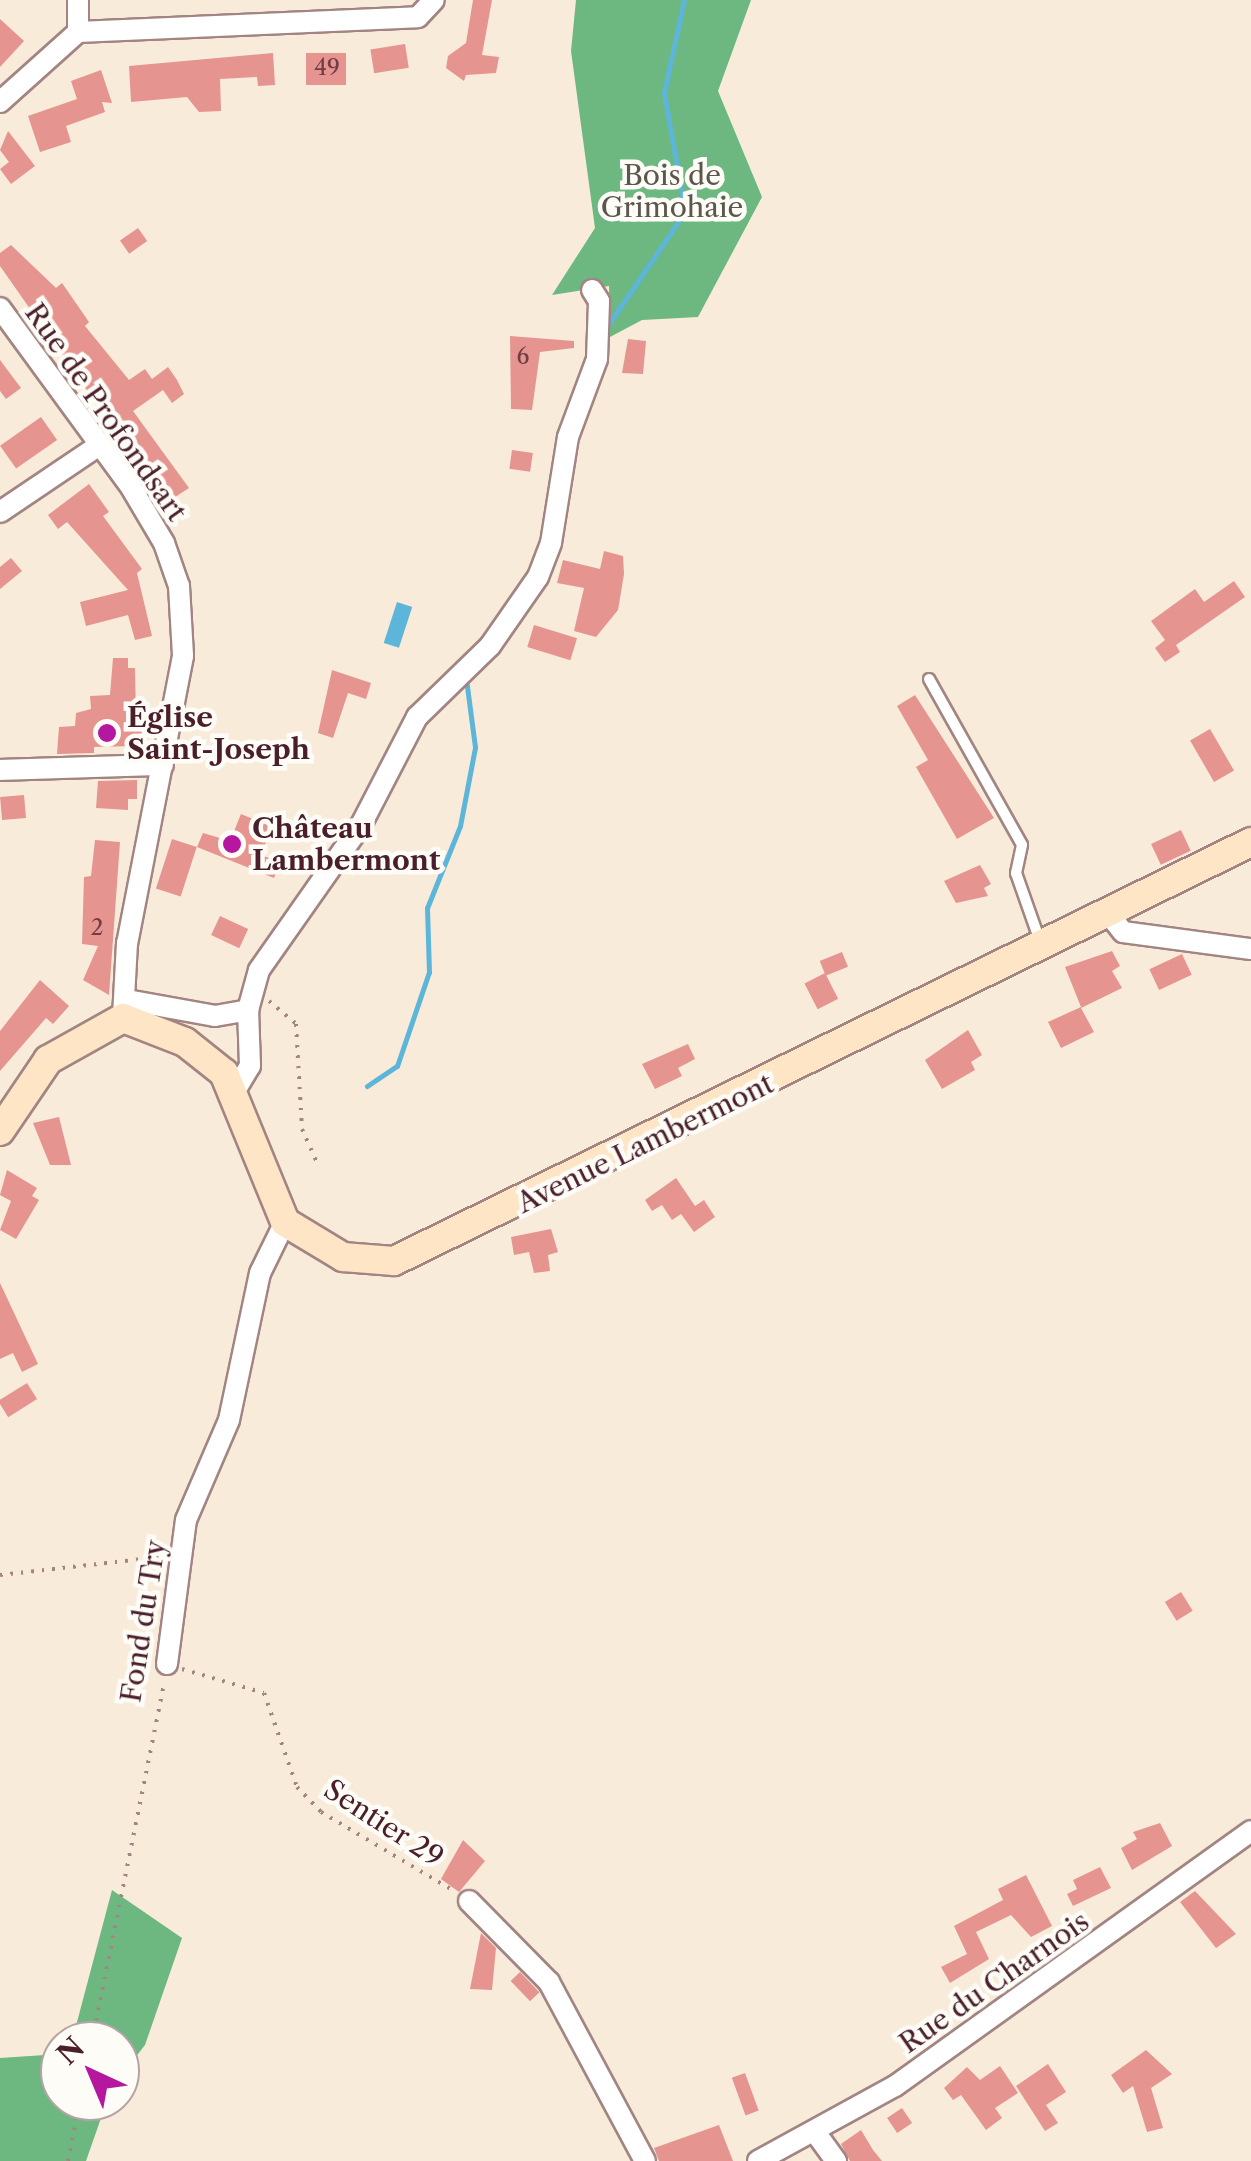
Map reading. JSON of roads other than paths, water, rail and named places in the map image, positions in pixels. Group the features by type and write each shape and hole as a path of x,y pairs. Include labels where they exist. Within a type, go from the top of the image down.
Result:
{"street":[{"path":"78,0 78,32"},
{"path":"0,102 78,32 418,17 434,0"},
{"path":"236,1089 253,1050 249,1004 260,970 360,825 417,718 490,646 538,577 550,543 572,424 598,359 600,301 592,290"},
{"name":"Rue de Profondsart","path":"0,308 100,444 164,543 178,586 183,656 127,943 125,1009"},
{"path":"0,512 100,444"},
{"path":"0,770 163,765"},
{"name":"Avenue Lambermont","path":"286,1222 343,1257 377,1262 410,1257 1251,842"},
{"path":"1108,913 1123,932 1251,950"},
{"path":"0,1131 48,1060 125,1009 215,1016 249,1004"},
{"path":"125,1009 184,1042 236,1089 286,1222"},
{"name":"Fond du Try","path":"167,1664 180,1554 196,1492 238,1392 260,1273 286,1222"},
{"name":"Rue du Charnois","path":"758,2161 896,2086 1251,1831"},
{"path":"469,1901 550,1982 645,2161"},
{"path":"815,2132 836,2161"}],"lane":[{"path":"929,679 1022,845 1016,873 1042,946"}],"water":[{"path":"397,602 412,607 399,648 384,643"}],"waterway":[{"path":"604,331 685,212 664,93 684,0"},
{"path":"367,1086 397,1066 429,972 427,908 460,826 475,747 466,679"}],"place":[{"name":"Église Saint-Joseph","path":"107,733"},
{"name":"Château Lambermont","path":"232,844"}],"park label":[{"name":"Bois de Grimohaie","path":"672,191"}]}
